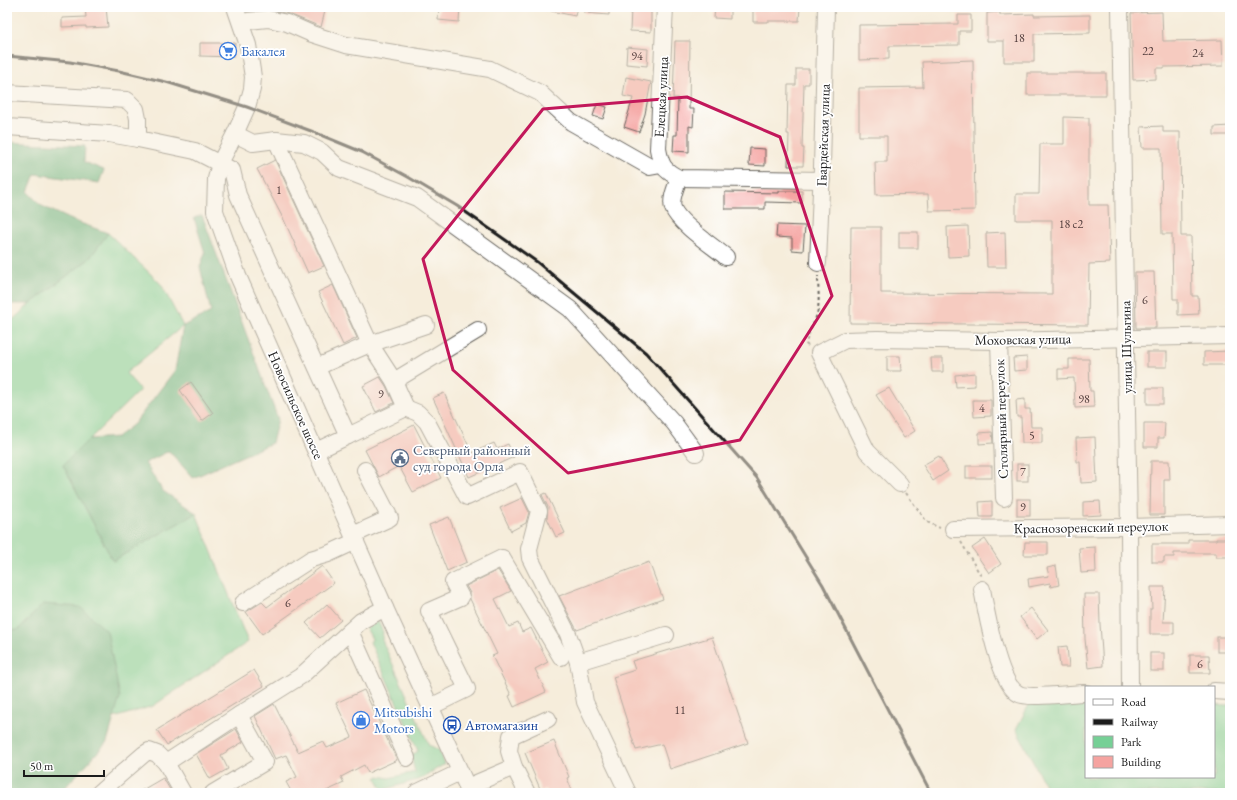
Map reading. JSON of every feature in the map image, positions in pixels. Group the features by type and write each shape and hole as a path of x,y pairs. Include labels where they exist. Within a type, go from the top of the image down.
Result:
{"street":[{"name":"Новосильское шоссе","path":"235,7 248,45 253,77 252,89 247,107 220,163 216,179 215,211 238,276 385,608 468,790"},
{"name":"Елецкая улица","path":"661,164 658,149 665,7"},
{"name":"Гвардейская улица","path":"818,263 822,180 826,7"},
{"name":"улица Шульгина","path":"1120,7 1129,527 1130,686"},
{"path":"248,45 249,14 287,23 312,34 346,44 490,69 540,93 570,122 650,167 661,164 670,174 679,178 822,180"},
{"path":"7,93 126,100 136,109 138,119 138,139"},
{"path":"7,127 109,134 138,139 195,151 232,170 238,195 348,436"},
{"path":"235,134 252,143 276,140 304,143 322,152 339,168 417,198 570,309 674,423 696,453"},
{"path":"276,140 370,344 394,381 406,408 418,414 427,422 467,497 520,472 539,511 529,549 530,558 568,634 578,662 585,702 628,793"},
{"path":"679,178 672,200 673,209 682,222 726,257"},
{"path":"316,367 370,344 426,325"},
{"path":"394,381 478,330"},
{"name":"Моховская улица","path":"819,352 845,340 877,338 999,340 1230,336"},
{"name":"Столярный переулок","path":"999,340 1004,498"},
{"path":"819,352 867,451 900,484"},
{"path":"316,450 406,408"},
{"path":"243,603 310,559 328,554 390,518 365,470"},
{"name":"Краснозоренский переулок","path":"953,529 1230,524"},
{"path":"430,707 467,689 429,611 461,597 453,582 502,558 562,657"},
{"path":"982,590 990,631 1003,672 1012,688 1019,694 1031,696 1085,692"},
{"path":"166,763 301,676 361,621 385,608"},
{"path":"350,631 406,758"},
{"path":"578,662 666,635"},
{"path":"1215,691 1230,692"},
{"path":"213,793 265,762 239,715"},
{"path":"527,793 514,767 509,751 511,736 548,718"},
{"path":"99,793 149,751 157,754 166,763 183,793"},
{"path":"468,790 514,767"},
{"path":"416,793 460,772"}],"path":[{"path":"818,263 819,303 817,315 808,333 806,344 811,350 819,352"}],"highlighted area":[{"path":"687,97 780,137 832,296 740,440 568,473 453,370 423,259 543,109"}],"green space":[{"path":"7,142 85,146 84,162 104,170 99,183 35,174 28,192 42,206 72,220 108,233 89,259 30,304 11,304 7,300"},
{"path":"202,215 278,419 272,443 193,478 169,451 145,463 163,491 196,513 113,561 63,465 89,439 117,437 134,424 175,370 183,326 211,312 200,267 205,253 194,218"},
{"path":"108,233 161,284 183,326 126,373 140,390 63,465 113,561 196,513 248,642 153,706 114,718 7,736 7,325 30,304 89,259"},
{"path":"43,604 80,607 107,631 120,697 107,742 60,793 7,793 7,630 18,630"},
{"path":"378,621 383,632 382,640 429,745 439,750 445,764 420,779 383,790 376,778 379,776 389,778 415,772 411,756 418,751 370,642 372,639 366,628"},
{"path":"1085,700 1085,778 1215,778 1215,705 1230,706 1230,793 1049,793 1016,729 1031,701"}],"building":[{"path":"85,7 106,7 108,27 62,27 62,18 86,17"},
{"path":"260,7 326,7 321,27 289,14 270,10 260,10"},
{"path":"439,7 460,7 459,22 438,20"},
{"path":"552,7 577,7 575,16 551,11"},
{"path":"584,7 609,7 609,15 584,13"},
{"path":"715,7 730,7 730,19 714,18"},
{"path":"753,7 800,7 799,21 753,22"},
{"path":"631,9 651,10 651,32 630,31"},
{"path":"1000,12 1000,15 1090,15 1090,33 1034,34 1034,62 1004,62 1004,41 987,41 987,13"},
{"path":"1162,12 1163,41 1222,40 1223,66 1156,68 1156,79 1133,80 1131,13"},
{"path":"958,15 971,15 971,31 959,31 959,45 889,46 889,59 859,60 859,25 958,24"},
{"path":"675,41 690,41 689,109 694,109 693,127 689,126 689,152 673,151 674,135 677,135 678,98 673,98"},
{"path":"200,43 235,43 234,57 200,56"},
{"path":"627,47 648,49 647,66 626,64"},
{"path":"973,60 975,210 929,211 928,194 876,195 875,162 887,162 887,136 859,136 859,88 923,87 922,62"},
{"path":"796,69 809,69 809,84 804,84 802,148 804,148 803,166 788,166 788,85 796,85"},
{"path":"1027,73 1106,73 1106,95 1027,95"},
{"path":"626,77 651,82 645,114 639,132 624,127 633,98 623,96"},
{"path":"597,104 607,107 603,119 593,116"},
{"path":"1064,117 1089,118 1089,205 1108,205 1110,263 1089,264 1088,325 850,323 851,227 881,227 881,293 1052,294 1052,220 1016,220 1016,194 1039,194 1040,144 1064,144"},
{"path":"1163,126 1163,132 1180,132 1181,236 1191,236 1192,296 1198,296 1199,314 1178,315 1178,299 1173,299 1172,234 1162,234 1161,148 1142,148 1141,127"},
{"path":"1230,126 1230,135 1214,135 1214,127"},
{"path":"750,148 765,149 765,166 749,165"},
{"path":"275,160 324,266 308,273 284,220 257,169"},
{"path":"779,191 802,191 802,203 765,202 765,209 725,209 725,192 779,193"},
{"path":"777,225 805,226 803,251 792,250 792,238 776,237"},
{"path":"968,226 969,256 948,257 947,227"},
{"path":"899,232 918,232 918,248 899,248"},
{"path":"1005,232 1006,267 987,267 986,233"},
{"path":"1135,272 1154,272 1156,328 1136,328"},
{"path":"333,285 357,338 343,345 318,292"},
{"path":"1230,351 1230,365 1204,365 1204,352"},
{"path":"1147,352 1167,352 1167,367 1147,367"},
{"path":"887,356 900,356 901,371 887,371"},
{"path":"1027,357 1027,370 1014,371 1013,358"},
{"path":"931,358 943,358 943,372 932,372"},
{"path":"1069,359 1089,359 1090,391 1093,391 1094,407 1075,408 1074,378 1058,379 1058,369 1069,369"},
{"path":"975,373 975,386 956,387 955,375"},
{"path":"380,377 394,403 376,412 363,386"},
{"path":"191,382 213,413 202,421 180,390"},
{"path":"889,388 915,431 904,438 876,395"},
{"path":"1147,388 1163,388 1163,404 1147,404"},
{"path":"444,393 472,453 494,443 497,449 508,444 514,457 469,477 433,398"},
{"path":"1025,399 1025,409 1030,409 1031,427 1042,427 1042,443 1022,443 1021,417 1017,417 1016,400"},
{"path":"973,400 991,400 991,416 974,417"},
{"path":"1144,423 1165,423 1164,438 1158,438 1158,447 1144,447"},
{"name":"Северный районный суд города Орла","path":"414,425 441,478 413,492 399,466 379,477 365,450"},
{"path":"992,432 993,443 979,444 979,433"},
{"path":"1095,437 1097,482 1081,483 1080,462 1077,462 1076,438"},
{"path":"939,456 948,471 933,481 923,465"},
{"path":"1151,461 1169,461 1170,480 1164,480 1164,515 1150,515"},
{"path":"1017,464 1028,464 1028,481 1017,481"},
{"path":"966,466 992,466 992,478 966,478"},
{"path":"546,493 565,533 556,537 547,518 548,507 542,495"},
{"path":"522,498 529,512 526,523 511,531 500,508"},
{"path":"1017,499 1030,499 1030,516 1017,516"},
{"path":"992,501 992,517 980,517 979,502"},
{"path":"1100,501 1101,515 1083,516 1083,502"},
{"path":"449,517 467,562 447,571 429,525"},
{"path":"985,539 1001,564 989,573 972,548"},
{"path":"1230,539 1230,557 1216,557 1216,553 1174,553 1174,557 1164,557 1164,562 1152,562 1152,544 1188,544 1188,540"},
{"path":"1025,542 1048,542 1048,555 1024,555"},
{"path":"1095,547 1096,572 1081,573 1079,548"},
{"path":"649,562 663,599 577,630 559,596"},
{"path":"322,566 334,583 262,634 246,612 262,602 267,607"},
{"path":"1056,566 1059,585 1051,587 1050,583 1029,587 1028,579 1049,576 1047,568"},
{"path":"498,570 511,591 495,599 509,627 518,623 522,632 531,628 548,662 535,669 546,692 514,707 509,696 511,695 492,656 497,654 470,599 470,593 466,586"},
{"path":"1151,587 1165,587 1163,622 1174,622 1174,634 1150,634 1150,609 1152,609"},
{"path":"1084,594 1099,594 1103,666 1088,668 1085,639"},
{"path":"327,604 341,620 320,638 306,623"},
{"path":"1031,608 1048,630 1037,639 1020,617"},
{"path":"712,637 748,743 670,769 662,744 636,750 613,677 635,670 632,661"},
{"path":"1217,637 1230,637 1230,652 1217,652"},
{"path":"1067,646 1069,667 1060,667 1058,647"},
{"path":"1150,653 1164,653 1164,671 1150,671"},
{"path":"1190,655 1209,655 1210,673 1190,673"},
{"path":"254,670 264,686 167,745 157,730"},
{"path":"364,690 397,760 368,773 364,765 341,777 344,783 322,793 292,793 286,782 297,777 286,755 275,759 255,716 274,704 298,752 323,741 327,748 352,737 336,703"},
{"path":"236,729 243,742 221,755 228,769 210,779 196,754"},
{"path":"554,741 569,777 567,778 573,793 548,793 546,789 541,791 525,753"},
{"path":"163,778 172,793 137,793"}],"railway":[{"path":"7,56 70,62 166,82 247,107 311,131 362,152 408,177 457,206 537,262 646,353 757,478 823,585 931,793"}],"place":[{"name":"Бакалея","path":"228,51"},
{"name":"Северный районный суд города Орла","path":"400,458"},
{"name":"Mitsubishi Motors","path":"361,720"},
{"name":"Автомагазин","path":"452,725"}]}
